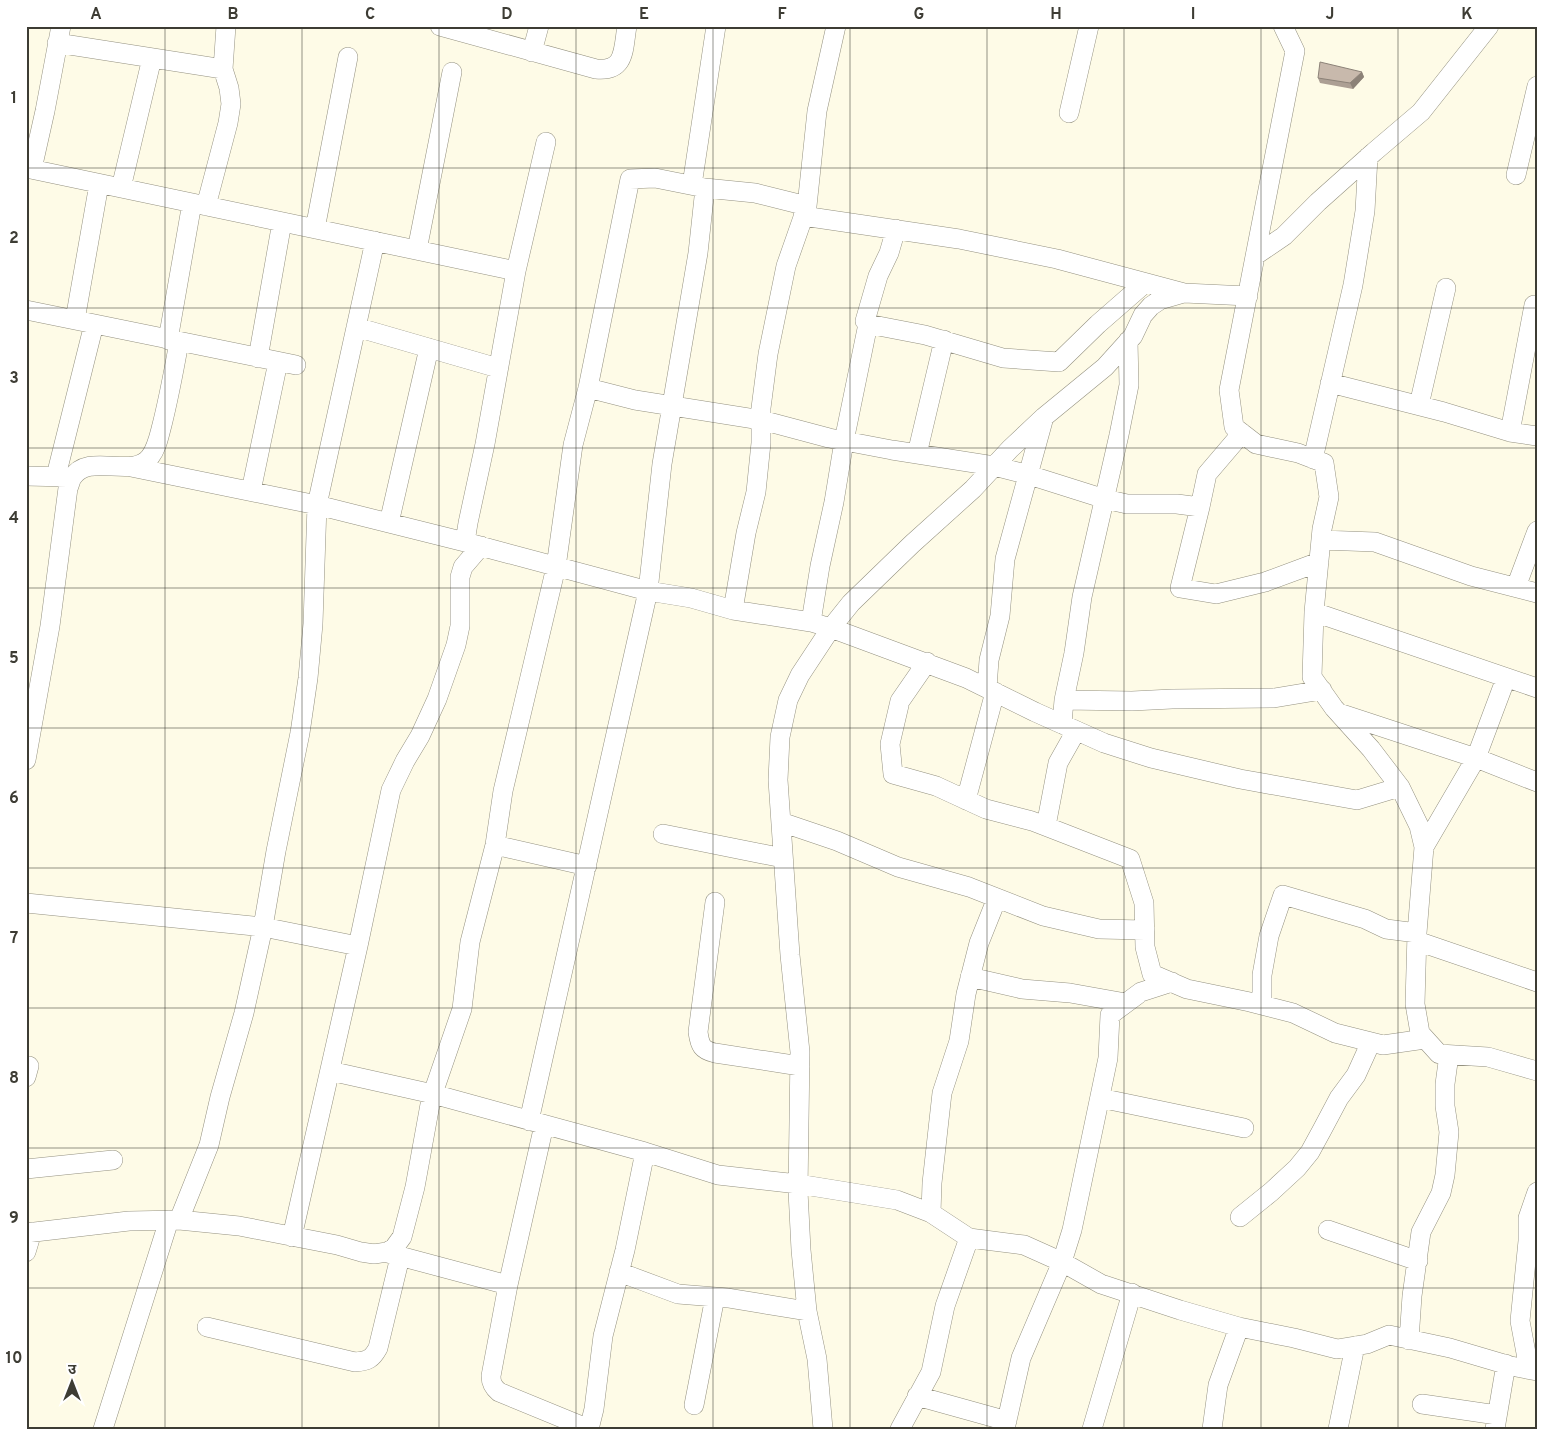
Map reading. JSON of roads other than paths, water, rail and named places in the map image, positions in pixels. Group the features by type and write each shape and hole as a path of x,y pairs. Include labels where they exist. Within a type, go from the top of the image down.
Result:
{"street":[{"path":"131,467 149,459 156,446 169,398 174,341 199,205 228,123 231,104 229,88 223,69 226,26"},
{"path":"532,52 539,26"},
{"path":"452,28 596,70 606,70 618,66 627,26"},
{"path":"646,1152 604,1336 594,1409 589,1429 499,1392 491,1382 491,1376 536,1123 587,866 648,592 662,464 698,253 699,186 716,26"},
{"path":"733,610 746,534 756,492 762,443 762,408 768,354 786,266 805,211 817,111 836,26"},
{"path":"1069,113 1089,26"},
{"path":"1256,255 1284,236 1368,157 1421,112 1489,26"},
{"path":"1279,27 1295,51 1230,390 1234,427 1256,444 1298,453 1324,463 1329,497 1321,540 1314,612 1312,676 1338,712 1371,749 1400,787 1419,826 1424,847 1414,1004 1420,1033 1439,1054 1488,1057 1537,1071"},
{"path":"223,69 152,58 59,35 45,111 29,169 516,271"},
{"path":"315,229 348,57"},
{"path":"121,188 152,58"},
{"path":"417,250 452,72"},
{"path":"1516,175 1537,86"},
{"path":"292,1237 358,946 391,790 438,699 456,645 460,626 460,576 473,544 468,523 485,444 516,271 546,142"},
{"path":"1313,459 1352,284 1365,211 1368,157"},
{"path":"207,1327 356,1362 373,1358 378,1348 394,1248 402,1237 433,1094 462,1009 470,942 495,845 503,790 556,567 573,445 588,388 630,179 655,178 755,193 805,211 1057,259 1184,293 1248,296"},
{"path":"75,320 99,184"},
{"path":"258,358 282,222"},
{"path":"810,622 868,324 865,322 878,276 889,253 896,229"},
{"path":"103,1429 174,1220 210,1145 220,1098 244,1013 263,926 300,733 308,678 313,624 317,505 375,242"},
{"path":"868,324 925,335 1003,358 1059,362 1098,324 1145,284"},
{"path":"1419,405 1446,288"},
{"path":"823,1429 817,1359 807,1311 800,1250 798,1184 800,1052 790,955 778,780 780,737 788,700 800,674 831,628 851,603 973,489 1010,449 1044,417 1105,367 1128,341 1143,315 1151,306 1160,300 1184,293"},
{"path":"1510,432 1534,305"},
{"path":"26,310 287,364 252,491"},
{"path":"26,760 50,626 67,498 64,477 94,324"},
{"path":"356,327 498,368"},
{"path":"918,454 944,340"},
{"path":"1046,826 1058,763 1069,727 1064,700 1074,653 1082,597 1129,385 1128,341"},
{"path":"389,523 429,348"},
{"path":"1330,383 1419,405 1510,432 1537,436"},
{"path":"588,388 635,400 762,420 844,440 994,466 1127,504 1176,504 1200,507"},
{"path":"966,800 991,690 990,660 1000,616 1005,558 1044,417"},
{"path":"1242,433 1207,474 1180,588 1216,594 1265,582 1319,562"},
{"path":"26,476 64,477 88,466 131,467 317,505 473,544 648,592 691,598 733,610 810,622 831,628 927,662 966,678 1104,743 1151,758 1240,779 1357,800 1400,787"},
{"path":"1516,587 1537,530"},
{"path":"1321,540 1375,542 1471,576 1537,593"},
{"path":"1314,612 1537,688"},
{"path":"927,662 900,701 890,744 893,774 936,786 986,809 1032,821 1130,859 1144,903 1146,947 1152,974 1188,989 1293,1013 1335,1033 1383,1045 1425,1039"},
{"path":"1424,847 1476,758 1506,678"},
{"path":"1064,700 1132,701 1274,698 1322,690"},
{"path":"1338,712 1476,758 1537,782"},
{"path":"780,822 837,841 898,867 969,887 1043,916 1099,929 1145,930"},
{"path":"663,834 783,858"},
{"path":"495,845 587,866"},
{"path":"1262,1005 1262,975 1269,936 1283,895 1365,919 1386,929 1417,937 1537,982"},
{"path":"931,1214 932,1183 942,1093 959,1042 966,994 979,944 997,898"},
{"path":"715,902 698,1032 702,1047 706,1051 715,1053 800,1066"},
{"path":"26,903 263,926 358,946"},
{"path":"970,977 1022,989 1070,993 1126,1003"},
{"path":"917,1396 1006,1425 1022,1358 1062,1262 1072,1230 1108,1058 1110,1015 1141,992 1172,982"},
{"path":"1240,1217 1291,1174 1306,1157 1339,1098 1356,1075 1371,1042"},
{"path":"1409,1340 1412,1296 1421,1232 1441,1193 1445,1175 1450,1132 1445,1106 1445,1084 1449,1055"},
{"path":"330,1071 433,1094 646,1152 718,1176 798,1184 898,1200 931,1214 968,1238 1024,1245 1062,1262 1101,1284 1238,1327 1337,1349 1367,1344 1389,1335 1450,1348 1533,1370 1520,1321 1528,1241 1528,1218 1537,1192"},
{"path":"1100,1098 1244,1128"},
{"path":"26,1169 112,1160"},
{"path":"26,1252 29,1232 129,1221 174,1220 238,1226 337,1245 361,1252 393,1254 508,1285"},
{"path":"1328,1230 1418,1260"},
{"path":"900,1429 931,1372 945,1306 968,1238"},
{"path":"619,1272 678,1294 715,1297 807,1311"},
{"path":"1092,1429 1132,1294"},
{"path":"694,1405 715,1297"},
{"path":"1212,1429 1218,1385 1238,1327"},
{"path":"1338,1429 1355,1346"},
{"path":"1422,1404 1496,1422 1506,1364"}]}
